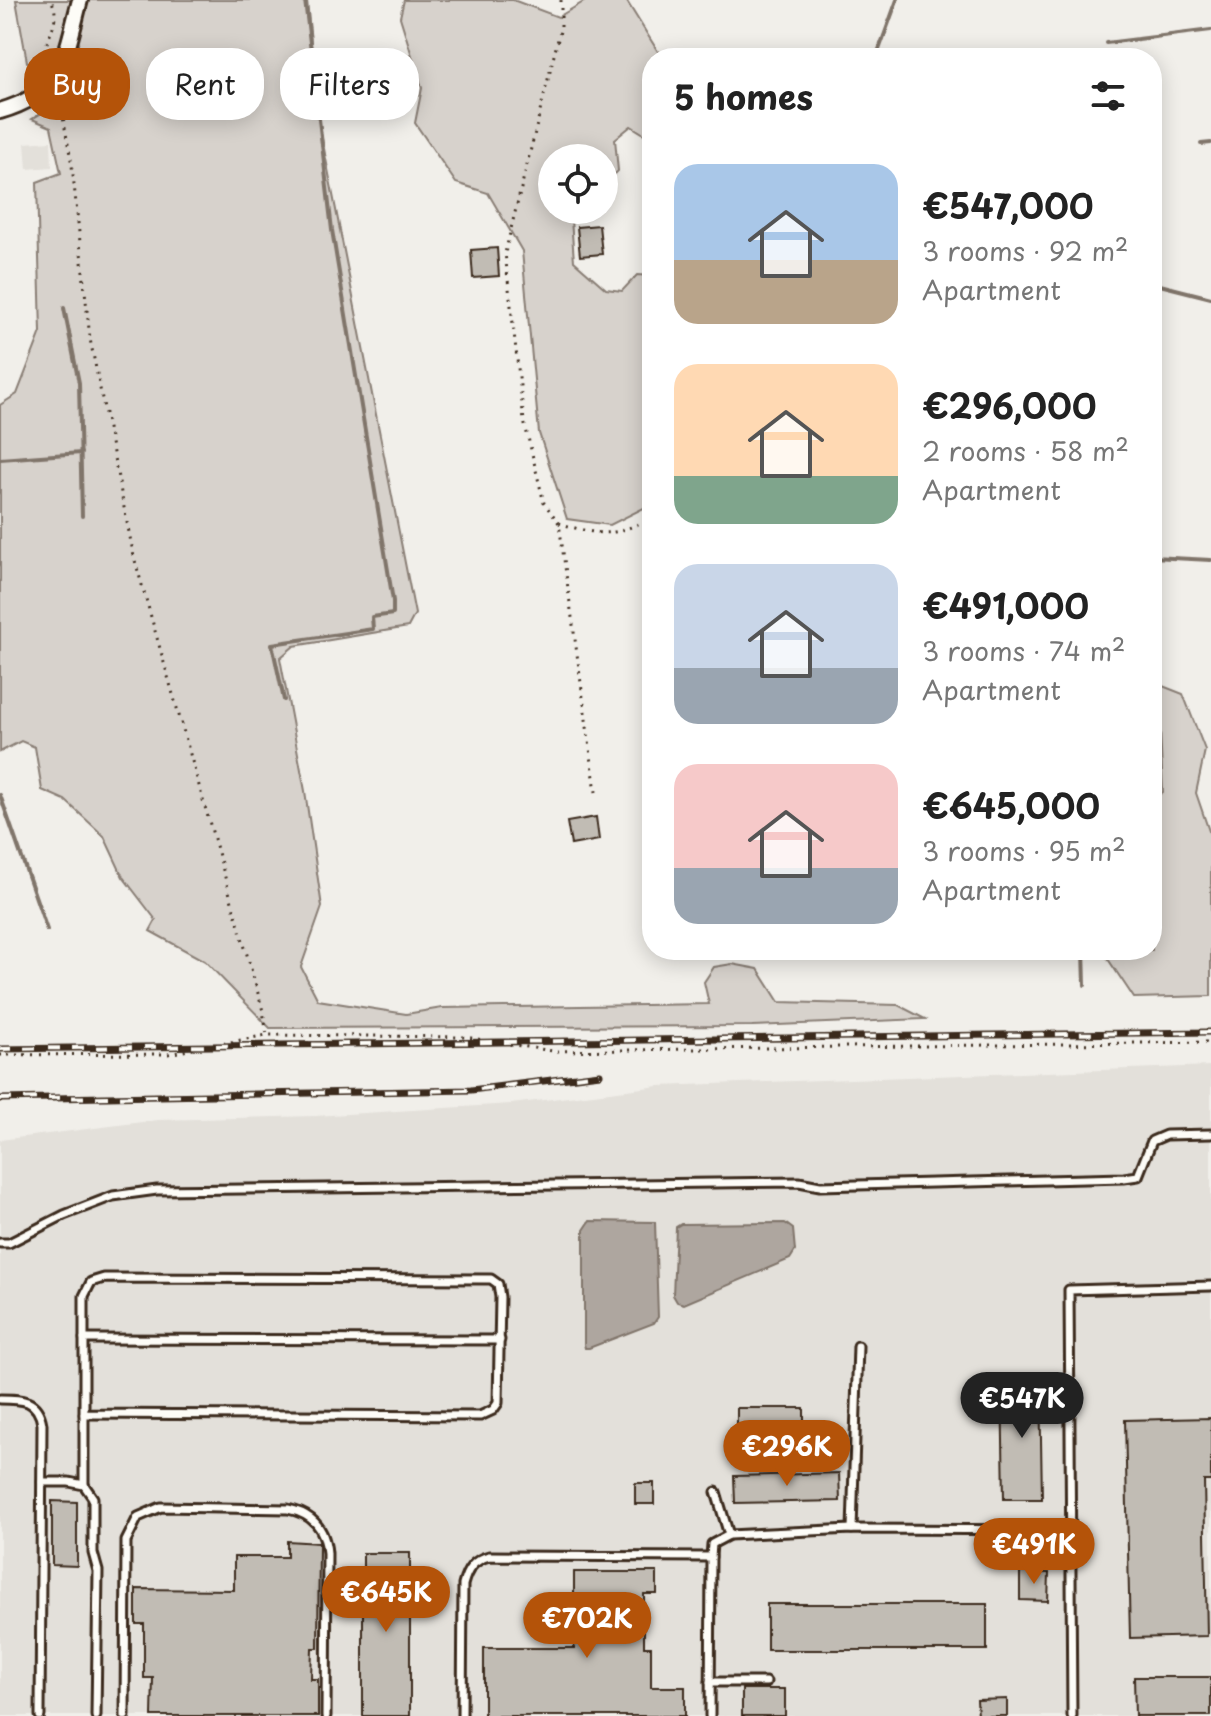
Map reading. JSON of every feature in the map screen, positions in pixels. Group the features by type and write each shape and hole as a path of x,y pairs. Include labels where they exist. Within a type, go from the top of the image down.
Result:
{"street":[{"path":"67,48 80,0"},
{"path":"0,111 24,102"}],"lane":[{"path":"0,1243 9,1243 64,1215 113,1196 157,1190 799,1182 820,1186 1124,1178 1138,1176 1152,1141 1166,1135 1211,1134"},
{"path":"84,1414 480,1416 487,1414 498,1403 500,1297 495,1282 483,1278 97,1279 91,1282 85,1292 84,1339 84,1414 84,1485 93,1498 93,1553 98,1571 96,1716"},
{"path":"1072,1716 1069,1290 1211,1286"},
{"path":"84,1339 500,1340"},
{"path":"852,1529 858,1346"},
{"path":"0,1399 22,1399 37,1407 42,1424 40,1716"},
{"path":"42,1482 84,1485"},
{"path":"716,1492 729,1535"},
{"path":"125,1716 126,1541 138,1517 161,1507 288,1509 305,1514 317,1523 324,1536 327,1553 326,1716"},
{"path":"710,1716 712,1544 729,1535 852,1529 1069,1530"},
{"path":"462,1716 463,1585 470,1567 478,1560 489,1556 711,1557"},
{"path":"710,1682 766,1682"}],"path":[{"path":"45,48 57,10 51,0"},
{"path":"561,0 561,27 505,253 524,421 544,503 559,523 596,792"},
{"path":"64,120 72,165 90,339 134,557 263,1011 267,1035"},
{"path":"559,523 594,534 610,534 642,523"},
{"path":"0,1055 168,1054 267,1035 465,1037 552,1051 1211,1042"}],"shaded area":[{"path":"16,0 307,0 311,48 280,48 280,120 318,120 415,614 408,627 294,646 280,658 305,791 322,907 301,967 318,1000 406,1014 442,1008 709,1004 704,982 714,967 732,964 758,969 779,1002 898,1005 925,1019 752,1026 270,1028 205,961 150,931 156,920 123,877 104,836 65,800 42,790 35,747 21,741 0,752 0,405 17,394 41,332 37,182 61,173 51,127 34,120 130,120 130,48 25,48"},
{"path":"404,0 513,0 558,17 587,0 626,0 656,48 642,48 642,133 631,126 615,139 615,144 538,144 538,224 571,224 574,261 606,289 622,291 637,275 642,275 642,509 610,525 567,519 539,433 522,251 488,193 456,183 415,123 419,120 422,88 419,48 410,48 400,17"},
{"path":"51,141 52,167 27,169 25,143"},
{"path":"1162,686 1183,694 1205,750 1196,793 1211,837 1211,996 1134,998 1109,960 1162,960"},
{"path":"1211,1066 1211,1716 0,1716 0,1140 158,1120 315,1116 511,1104 659,1086"},
{"path":"590,1221 655,1222 658,1317 654,1323 585,1348 584,1230"},
{"path":"785,1223 793,1229 795,1251 790,1259 684,1304 677,1302 673,1295 676,1227 681,1224"}],"building":[{"path":"599,225 602,254 580,256 577,227"},
{"path":"497,248 499,276 473,278 471,250"},
{"path":"596,817 599,840 571,845 567,822"},
{"path":"1002,1381 1040,1381 1042,1499 1004,1499"},
{"path":"737,1408 804,1408 804,1431 737,1430"},
{"path":"1211,1418 1211,1481 1204,1481 1207,1636 1130,1638 1125,1420"},
{"path":"839,1473 840,1501 735,1503 734,1476"},
{"path":"635,1483 654,1483 654,1504 635,1504"},
{"path":"52,1501 77,1502 77,1566 52,1565"},
{"path":"287,1541 319,1543 318,1648 312,1648 311,1679 318,1679 318,1716 152,1716 153,1678 144,1678 144,1624 136,1624 136,1589 234,1590 234,1557 287,1557"},
{"path":"363,1553 410,1553 410,1716 363,1716"},
{"path":"574,1572 657,1572 657,1594 644,1594 644,1647 651,1647 651,1687 685,1687 685,1716 484,1716 484,1648 574,1648"},
{"path":"1020,1572 1049,1573 1048,1601 1020,1600"},
{"path":"767,1604 987,1604 987,1650 767,1650"},
{"path":"1134,1677 1211,1677 1211,1716 1135,1716"},
{"path":"742,1689 785,1689 785,1716 742,1716"},
{"path":"1007,1699 1007,1716 978,1716 977,1700"}],"waterway":[{"path":"284,700 272,644 373,629 372,617 393,614 332,230 305,0"},
{"path":"880,48 897,0"},
{"path":"1106,43 1211,30"},
{"path":"1201,144 1211,143"},
{"path":"1162,286 1211,298"},
{"path":"64,308 79,383 82,516"},
{"path":"0,459 81,453"},
{"path":"1162,558 1211,560"},
{"path":"0,795 47,930"},
{"path":"1084,960 1085,985"}],"railway":[{"path":"0,1049 1211,1032"},
{"path":"0,1099 471,1090 600,1074"}]}
